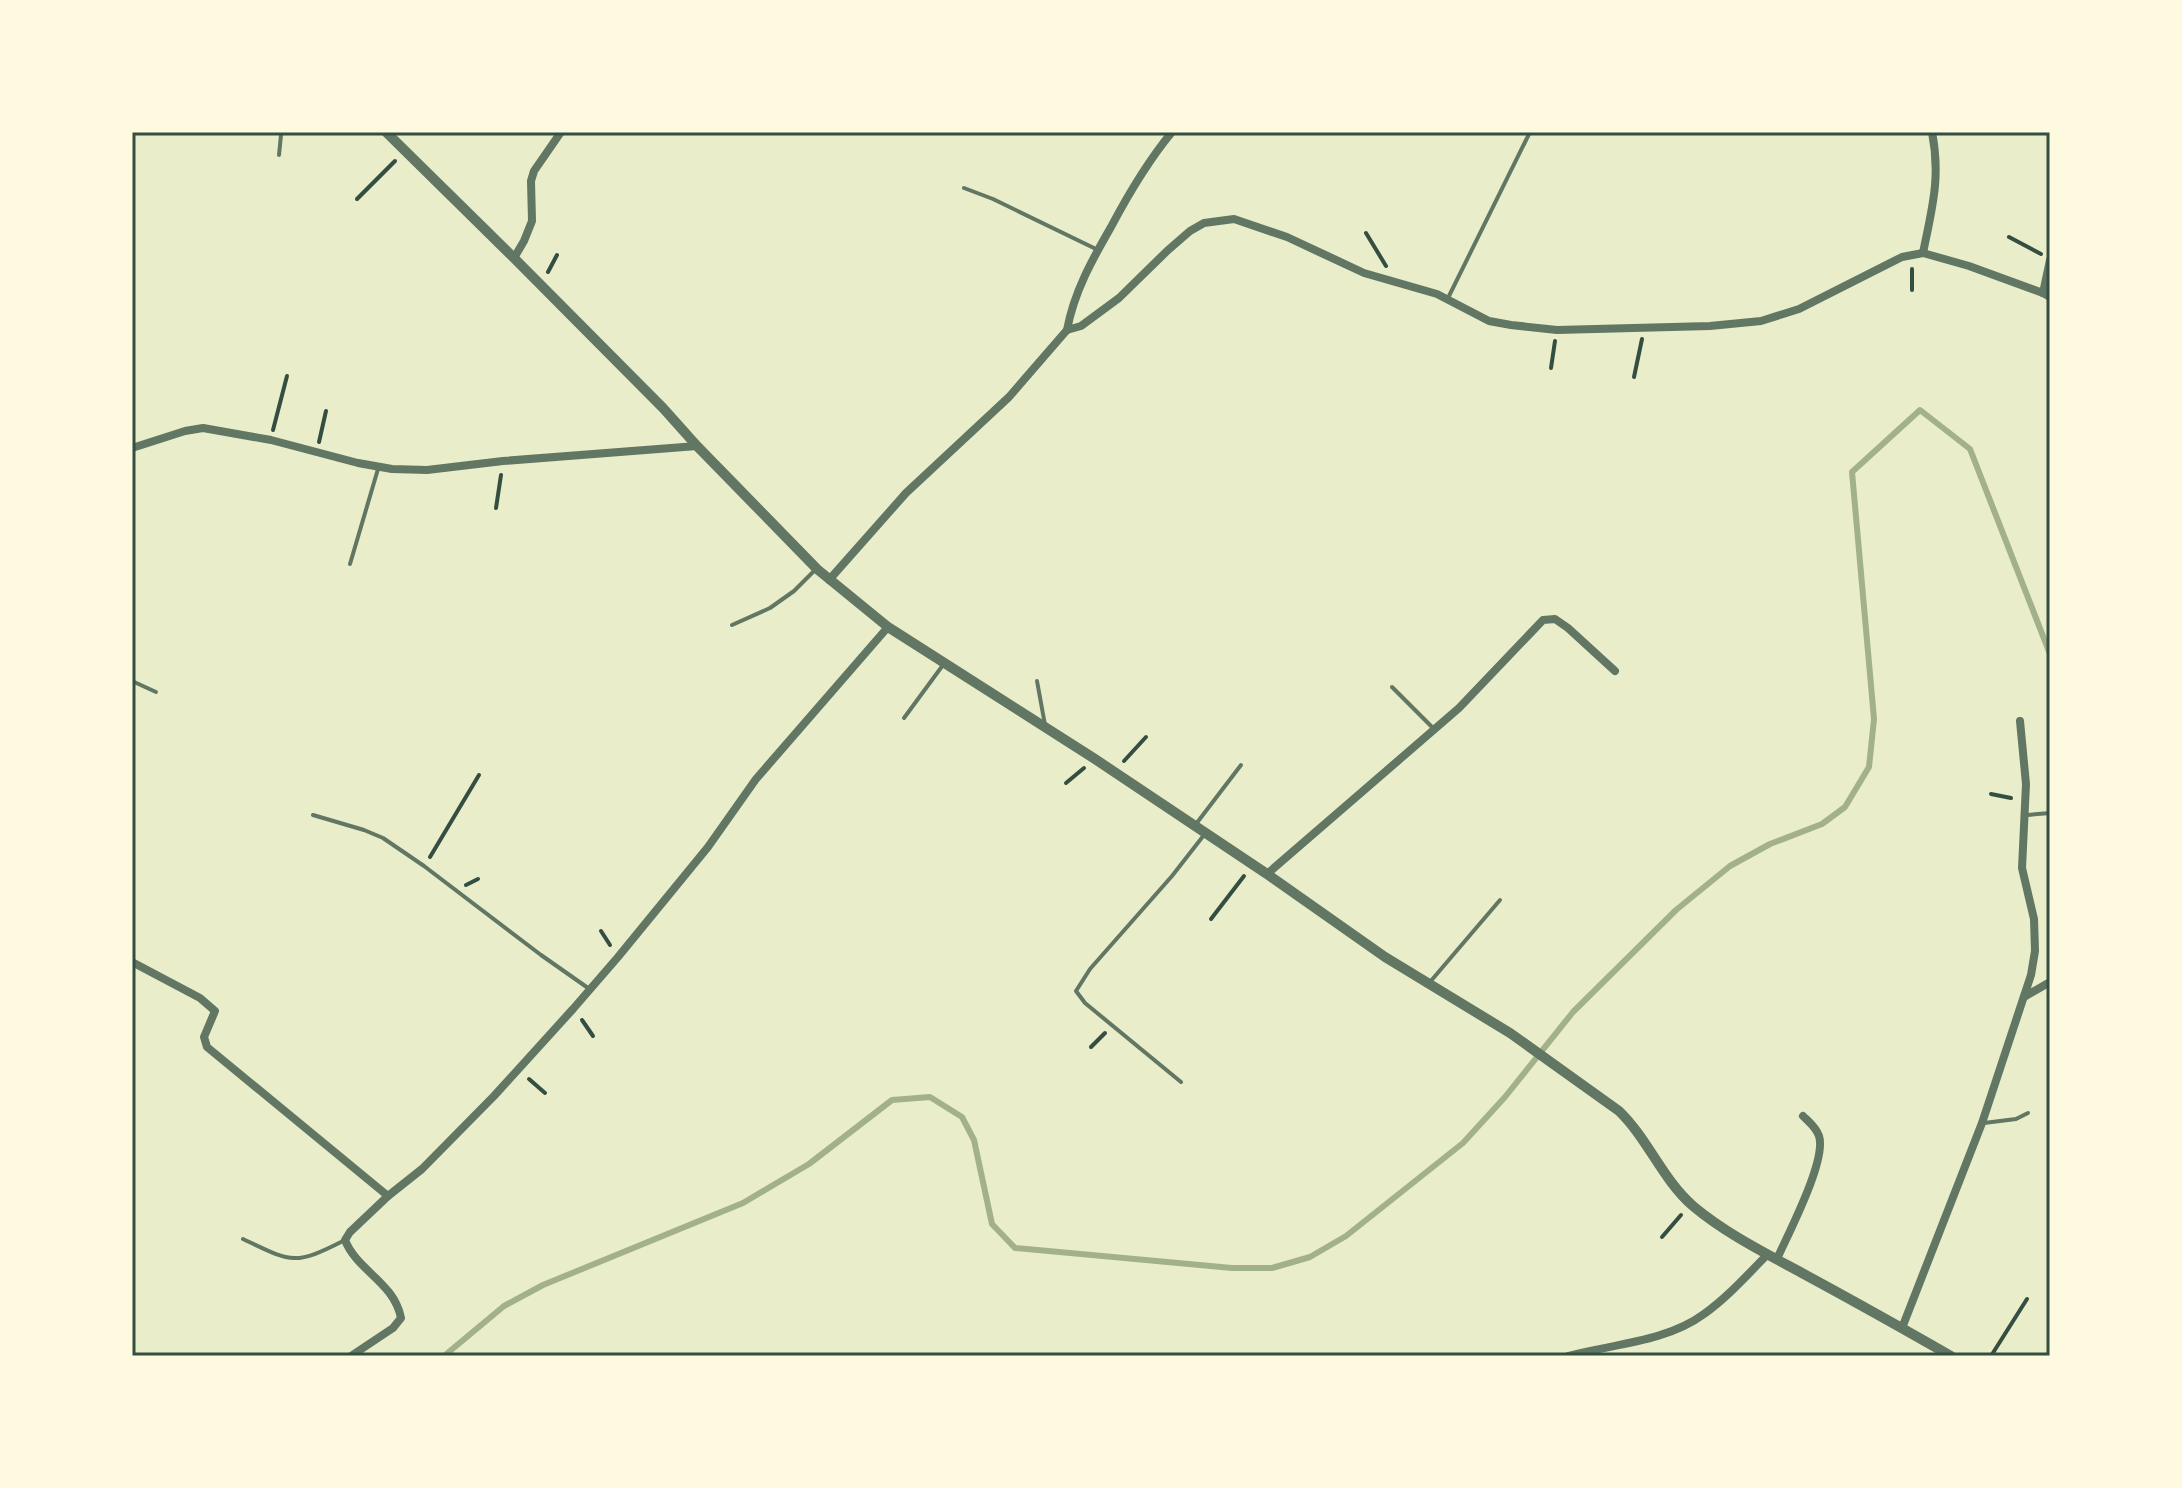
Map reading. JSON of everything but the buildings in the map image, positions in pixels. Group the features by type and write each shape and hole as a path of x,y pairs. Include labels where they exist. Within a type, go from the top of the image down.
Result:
{"street":[{"path":"386,132 663,408 817,569 888,627 1115,772 1385,957 1510,1033 1619,1111 1633,1124 1663,1172 1690,1204 1712,1221 1951,1356"},
{"path":"514,258 532,221 531,181 534,171 561,132"},
{"path":"829,580 906,493 1009,397 1067,330 1078,289 1098,250 1154,154 1172,132"},
{"path":"1923,253 1937,185 1932,132"},
{"path":"1067,330 1081,326 1119,298 1190,231 1217,220 1234,219 1250,223 1364,273 1448,298 1489,321 1557,330 1644,329 1761,321 1799,309 1902,257 1923,253 1969,266 2046,295 2050,260"},
{"path":"132,448 203,428 271,440 379,466 427,470 697,446"},
{"path":"1267,874 1459,708 1543,620 1555,619 1568,628 1615,671"},
{"path":"351,1356 393,1328 401,1318 398,1304 388,1290 349,1251 345,1240 350,1232 422,1169 573,1009 708,847 756,779 888,627"},
{"path":"1902,1328 1982,1123 2031,975 2035,951 2034,919 2022,868 2025,801 2020,721"},
{"path":"132,962 210,1006 215,1011 204,1044 388,1196"},
{"path":"2023,997 2050,982"},
{"path":"1568,1356 1654,1337 1680,1328 1703,1315 1772,1257 1805,1194 1819,1153 1820,1139 1816,1128 1803,1116"}],"lane":[{"path":"279,155 283,132"},
{"path":"1448,298 1530,132"},
{"path":"964,188 1098,250"},
{"path":"350,564 379,466"},
{"path":"732,625 770,608 817,569"},
{"path":"904,718 945,664"},
{"path":"132,681 156,692"},
{"path":"1037,681 1046,728"},
{"path":"1392,687 1434,729"},
{"path":"1195,826 1241,765"},
{"path":"2024,815 2050,813"},
{"path":"313,815 383,838 590,989"},
{"path":"1181,1082 1080,998 1077,988 1205,833"},
{"path":"1429,984 1500,900"},
{"path":"1982,1123 2016,1119 2028,1113"},
{"path":"243,1239 274,1254 295,1259 313,1256 345,1240"}],"path":[{"path":"357,199 405,151"},
{"path":"1366,233 1396,282"},
{"path":"2009,237 2050,260"},
{"path":"1912,254 1912,290"},
{"path":"1634,377 1644,329"},
{"path":"1551,368 1557,330"},
{"path":"271,440 287,376"},
{"path":"316,452 326,411"},
{"path":"496,508 503,461"},
{"path":"1115,772 1146,737"},
{"path":"1066,783 1095,759"},
{"path":"424,866 479,775"},
{"path":"1991,794 2025,801"},
{"path":"1211,919 1253,865"},
{"path":"573,1009 593,1036"},
{"path":"1091,1047 1113,1026"},
{"path":"518,1070 545,1093"},
{"path":"1662,1237 1690,1204"},
{"path":"1991,1356 2027,1299"}],"waterway":[{"path":"444,1356 504,1306 543,1285 743,1203 809,1164 892,1100 930,1097 962,1117 974,1140 992,1224 1015,1248 1232,1268 1272,1268 1310,1257 1346,1236 1463,1143 1505,1097 1573,1012 1676,910 1730,866 1770,844 1822,824 1845,807 1869,767 1874,719 1852,472 1920,410 1970,449 2050,654"}]}
